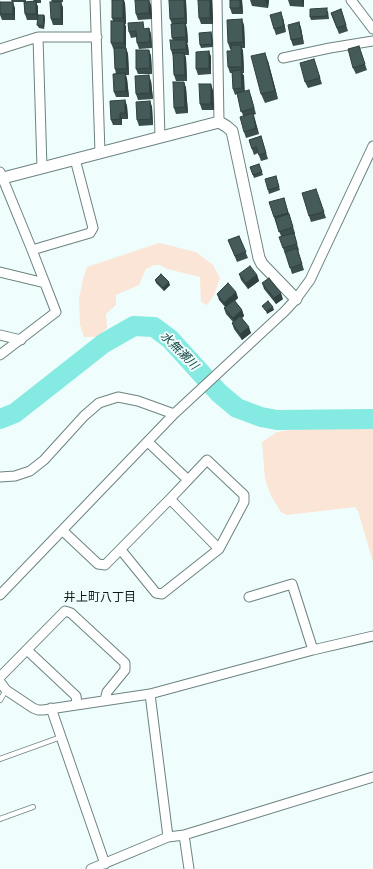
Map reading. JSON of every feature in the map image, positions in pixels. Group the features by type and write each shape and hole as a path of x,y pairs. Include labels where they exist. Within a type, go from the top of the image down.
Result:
{"street":[{"path":"95,0 100,153"},
{"path":"156,0 160,137"},
{"path":"217,0 219,122"},
{"path":"351,0 373,29"},
{"path":"0,49 38,37 97,37"},
{"path":"38,37 42,168"},
{"path":"283,58 373,41"},
{"path":"0,355 56,312 1,176 42,168 219,122 232,131 259,258 262,264 296,299"},
{"path":"0,595 174,414 296,299 310,280 373,146"},
{"path":"32,250 90,233 93,228 75,159"},
{"path":"0,272 45,283"},
{"path":"0,335 21,340"},
{"path":"0,477 16,476 30,471 44,460 84,416 99,403 118,397 138,401 174,414"},
{"path":"148,442 188,480"},
{"path":"63,530 98,564 105,565 207,460 244,495 244,502 219,549 162,594 156,593 121,550"},
{"path":"170,499 219,549"},
{"path":"249,596 292,584 313,650"},
{"path":"0,677 65,611 71,613 125,663 125,670 107,692 104,700"},
{"path":"3,686 38,710 150,694 313,650 373,636"},
{"path":"27,650 76,696 77,704"},
{"path":"150,694 168,837"},
{"path":"51,708 105,864"},
{"path":"91,869 168,837 184,835 373,777"},
{"path":"184,835 189,869"}],"lane":[{"path":"0,700 3,686"},
{"path":"0,759 61,738"},
{"path":"0,819 33,808"}],"shaded area":[{"path":"159,243 196,252 213,265 220,278 214,295 207,305 201,302 200,277 167,269 160,265 154,265 146,269 139,285 116,295 116,305 106,314 107,328 97,337 84,337 80,325 79,299 87,267"},
{"path":"373,424 373,562 358,511 355,507 287,515 281,512 271,496 265,479 262,442 277,432 317,426"}],"building":[{"path":"112,0 123,0 123,18 112,18"},
{"path":"135,0 149,0 149,13 136,14"},
{"path":"169,0 184,0 185,18 170,19"},
{"path":"198,0 210,0 210,18 199,18"},
{"path":"230,0 240,0 240,8 230,8"},
{"path":"36,1 36,14 25,14 24,2"},
{"path":"0,2 13,2 13,14 0,14"},
{"path":"50,2 61,2 61,19 51,19"},
{"path":"327,8 327,16 310,17 310,9"},
{"path":"341,9 346,25 337,28 331,13"},
{"path":"281,12 284,26 274,29 270,15"},
{"path":"38,15 44,15 43,26 37,25"},
{"path":"242,19 243,42 228,43 227,20"},
{"path":"111,21 124,21 124,43 111,43"},
{"path":"143,22 144,29 149,28 150,42 137,43 136,31 129,32 128,23"},
{"path":"299,22 302,38 291,40 288,25"},
{"path":"185,23 186,37 172,38 171,24"},
{"path":"211,32 212,44 200,45 199,33"},
{"path":"170,40 186,40 186,49 171,50"},
{"path":"231,45 241,45 242,67 228,67 227,51 231,51"},
{"path":"359,46 365,64 353,68 348,49"},
{"path":"114,48 126,48 127,69 115,69"},
{"path":"136,50 149,50 150,68 136,69"},
{"path":"209,51 209,68 196,69 196,52"},
{"path":"173,53 184,53 185,75 174,75"},
{"path":"265,53 275,91 261,94 251,56"},
{"path":"314,59 320,78 305,82 300,63"},
{"path":"241,70 242,88 233,89 232,71"},
{"path":"125,73 126,91 114,92 113,74"},
{"path":"149,75 150,93 136,94 135,76"},
{"path":"173,82 184,82 185,107 174,108"},
{"path":"199,84 211,84 211,104 200,104"},
{"path":"249,90 254,108 241,112 237,93"},
{"path":"125,100 125,113 120,113 120,119 111,120 110,101"},
{"path":"150,101 151,119 137,120 136,102"},
{"path":"253,113 256,128 244,132 240,117"},
{"path":"261,136 266,153 259,155 256,147 252,149 249,140"},
{"path":"259,164 262,172 253,175 250,167"},
{"path":"276,176 279,187 268,190 265,179"},
{"path":"316,189 324,212 309,216 302,193"},
{"path":"284,198 288,213 274,217 269,202"},
{"path":"289,214 293,227 279,232 275,218"},
{"path":"294,233 297,244 283,248 279,237"},
{"path":"239,236 246,252 235,256 228,240"},
{"path":"297,248 302,264 290,268 285,252"},
{"path":"250,266 257,275 246,283 239,274"},
{"path":"161,274 169,282 163,288 155,280"},
{"path":"269,278 281,293 274,298 262,283"},
{"path":"228,283 236,292 224,303 217,294"},
{"path":"234,300 242,310 233,318 224,308"},
{"path":"268,301 273,307 266,311 262,306"},
{"path":"240,316 249,327 240,334 232,323"}],"waterway":[{"name":"水無瀬川","path":"0,419 15,413 104,343 134,326 154,327 170,339 219,393 237,408 261,417 277,420 373,419"}],"district":[{"name":"井上町八丁目","path":"100,598"}]}
